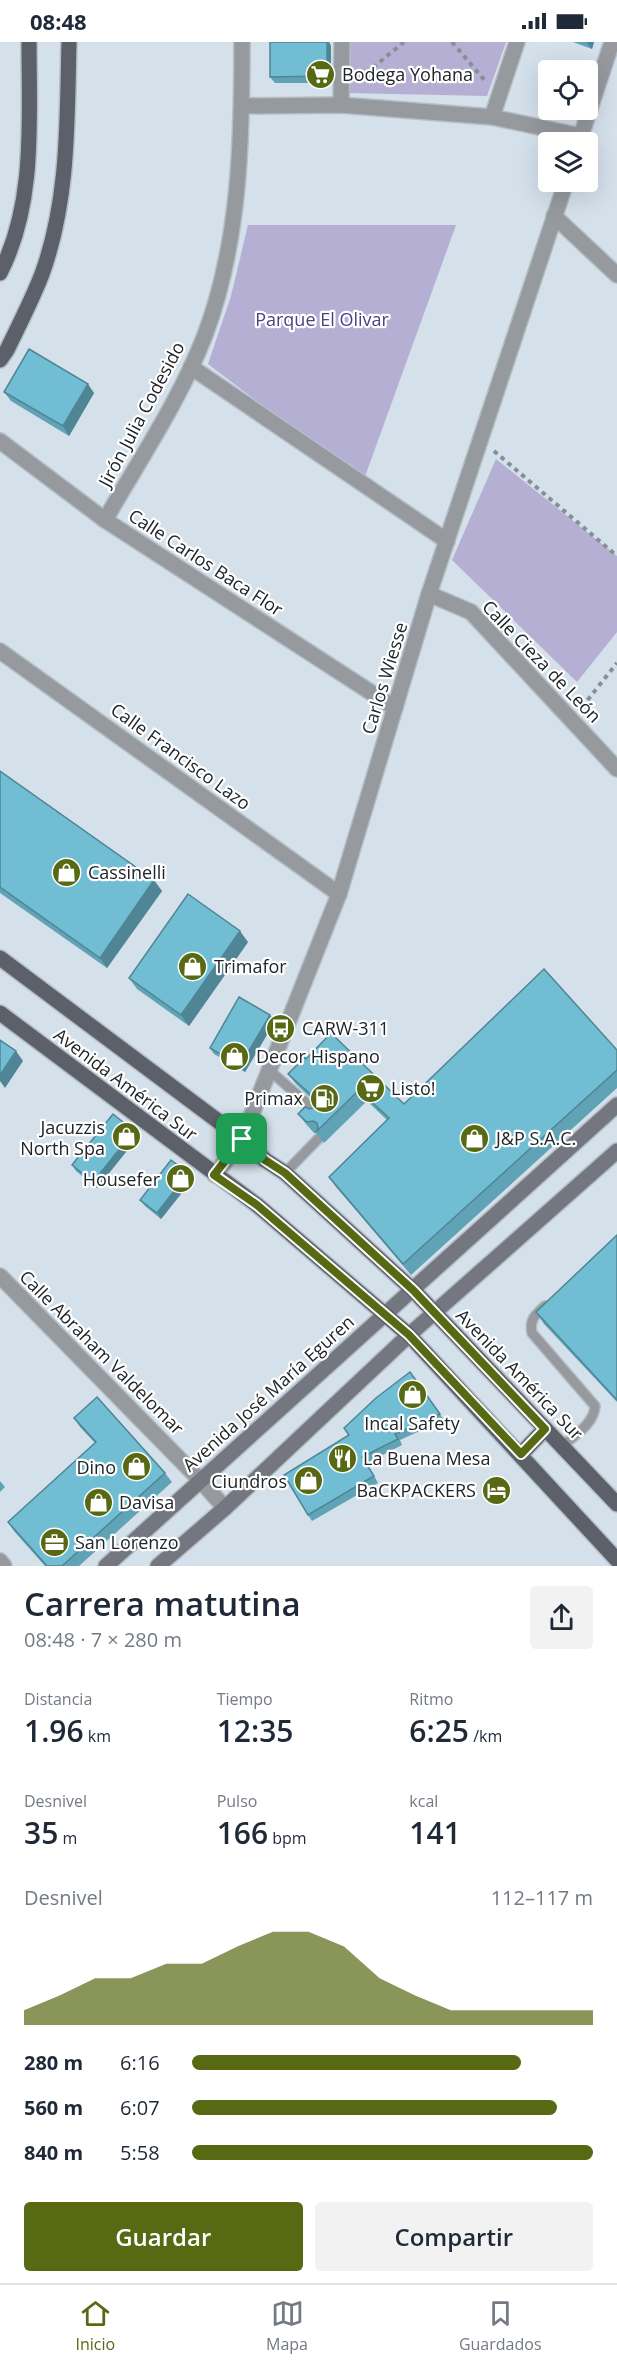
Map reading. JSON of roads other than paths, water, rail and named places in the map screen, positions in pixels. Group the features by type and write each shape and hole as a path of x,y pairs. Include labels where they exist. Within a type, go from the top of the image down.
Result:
{"main road":[{"path":"0,273 20,215 28,157 29,42"},
{"path":"0,360 7,350 42,274 58,216 66,158 69,42"},
{"name":"Avenida América Sur","path":"0,958 285,1173 413,1290 617,1504"},
{"name":"Avenida América Sur","path":"0,1013 257,1205 409,1335 617,1560"},
{"name":"Avenida José María Eguren","path":"106,1566 617,1105"},
{"path":"158,1566 225,1508 409,1335 617,1151"},
{"path":"521,1454 545,1429"}],"street":[{"name":"Jirón Julia Codesido","path":"105,520 191,367 217,294 234,217 242,106 242,42"},
{"path":"341,99 342,42"},
{"path":"492,117 517,42"},
{"path":"582,132 612,42"},
{"path":"242,106 341,99 492,117 552,132"},
{"name":"Carlos Wiesse","path":"214,1175 242,1139 339,894 429,594 562,192"},
{"path":"554,216 617,275"},
{"path":"191,367 447,541"},
{"name":"Calle Carlos Baca Flor","path":"0,441 105,520 395,708"},
{"name":"Calle Cieza de León","path":"429,594 471,612 617,769"},
{"name":"Calle Francisco Lazo","path":"0,651 339,894"},
{"name":"Calle Abraham Valdelomar","path":"0,1276 225,1508"},
{"path":"0,1561 4,1566"}],"lane":[{"path":"269,1070 318,1113"},
{"path":"285,1173 319,1138"},
{"path":"549,1301 532,1318 530,1325 532,1333 595,1406 594,1414 584,1428 562,1446"}],"place":[{"name":"Bodega Yohana","path":"321,74"},
{"name":"Cassinelli","path":"67,872"},
{"name":"Trimafor","path":"193,966"},
{"name":"CARW-311","path":"281,1028"},
{"name":"Decor Hispano","path":"235,1056"},
{"name":"Listo!","path":"370,1088"},
{"name":"Primax","path":"324,1098"},
{"name":"Jacuzzis North Spa","path":"126,1137"},
{"name":"J&P S.A.C.","path":"475,1138"},
{"name":"Housefer","path":"181,1179"},
{"name":"Incal Safety","path":"412,1394"},
{"name":"La Buena Mesa","path":"342,1458"},
{"name":"Dino","path":"137,1467"},
{"name":"Ciundros","path":"308,1481"},
{"name":"BaCKPACKERS","path":"497,1490"},
{"name":"Davisa","path":"98,1502"},
{"name":"San Lorenzo","path":"54,1542"}],"park label":[{"name":"Parque El Olivar","path":"322,319"}]}
